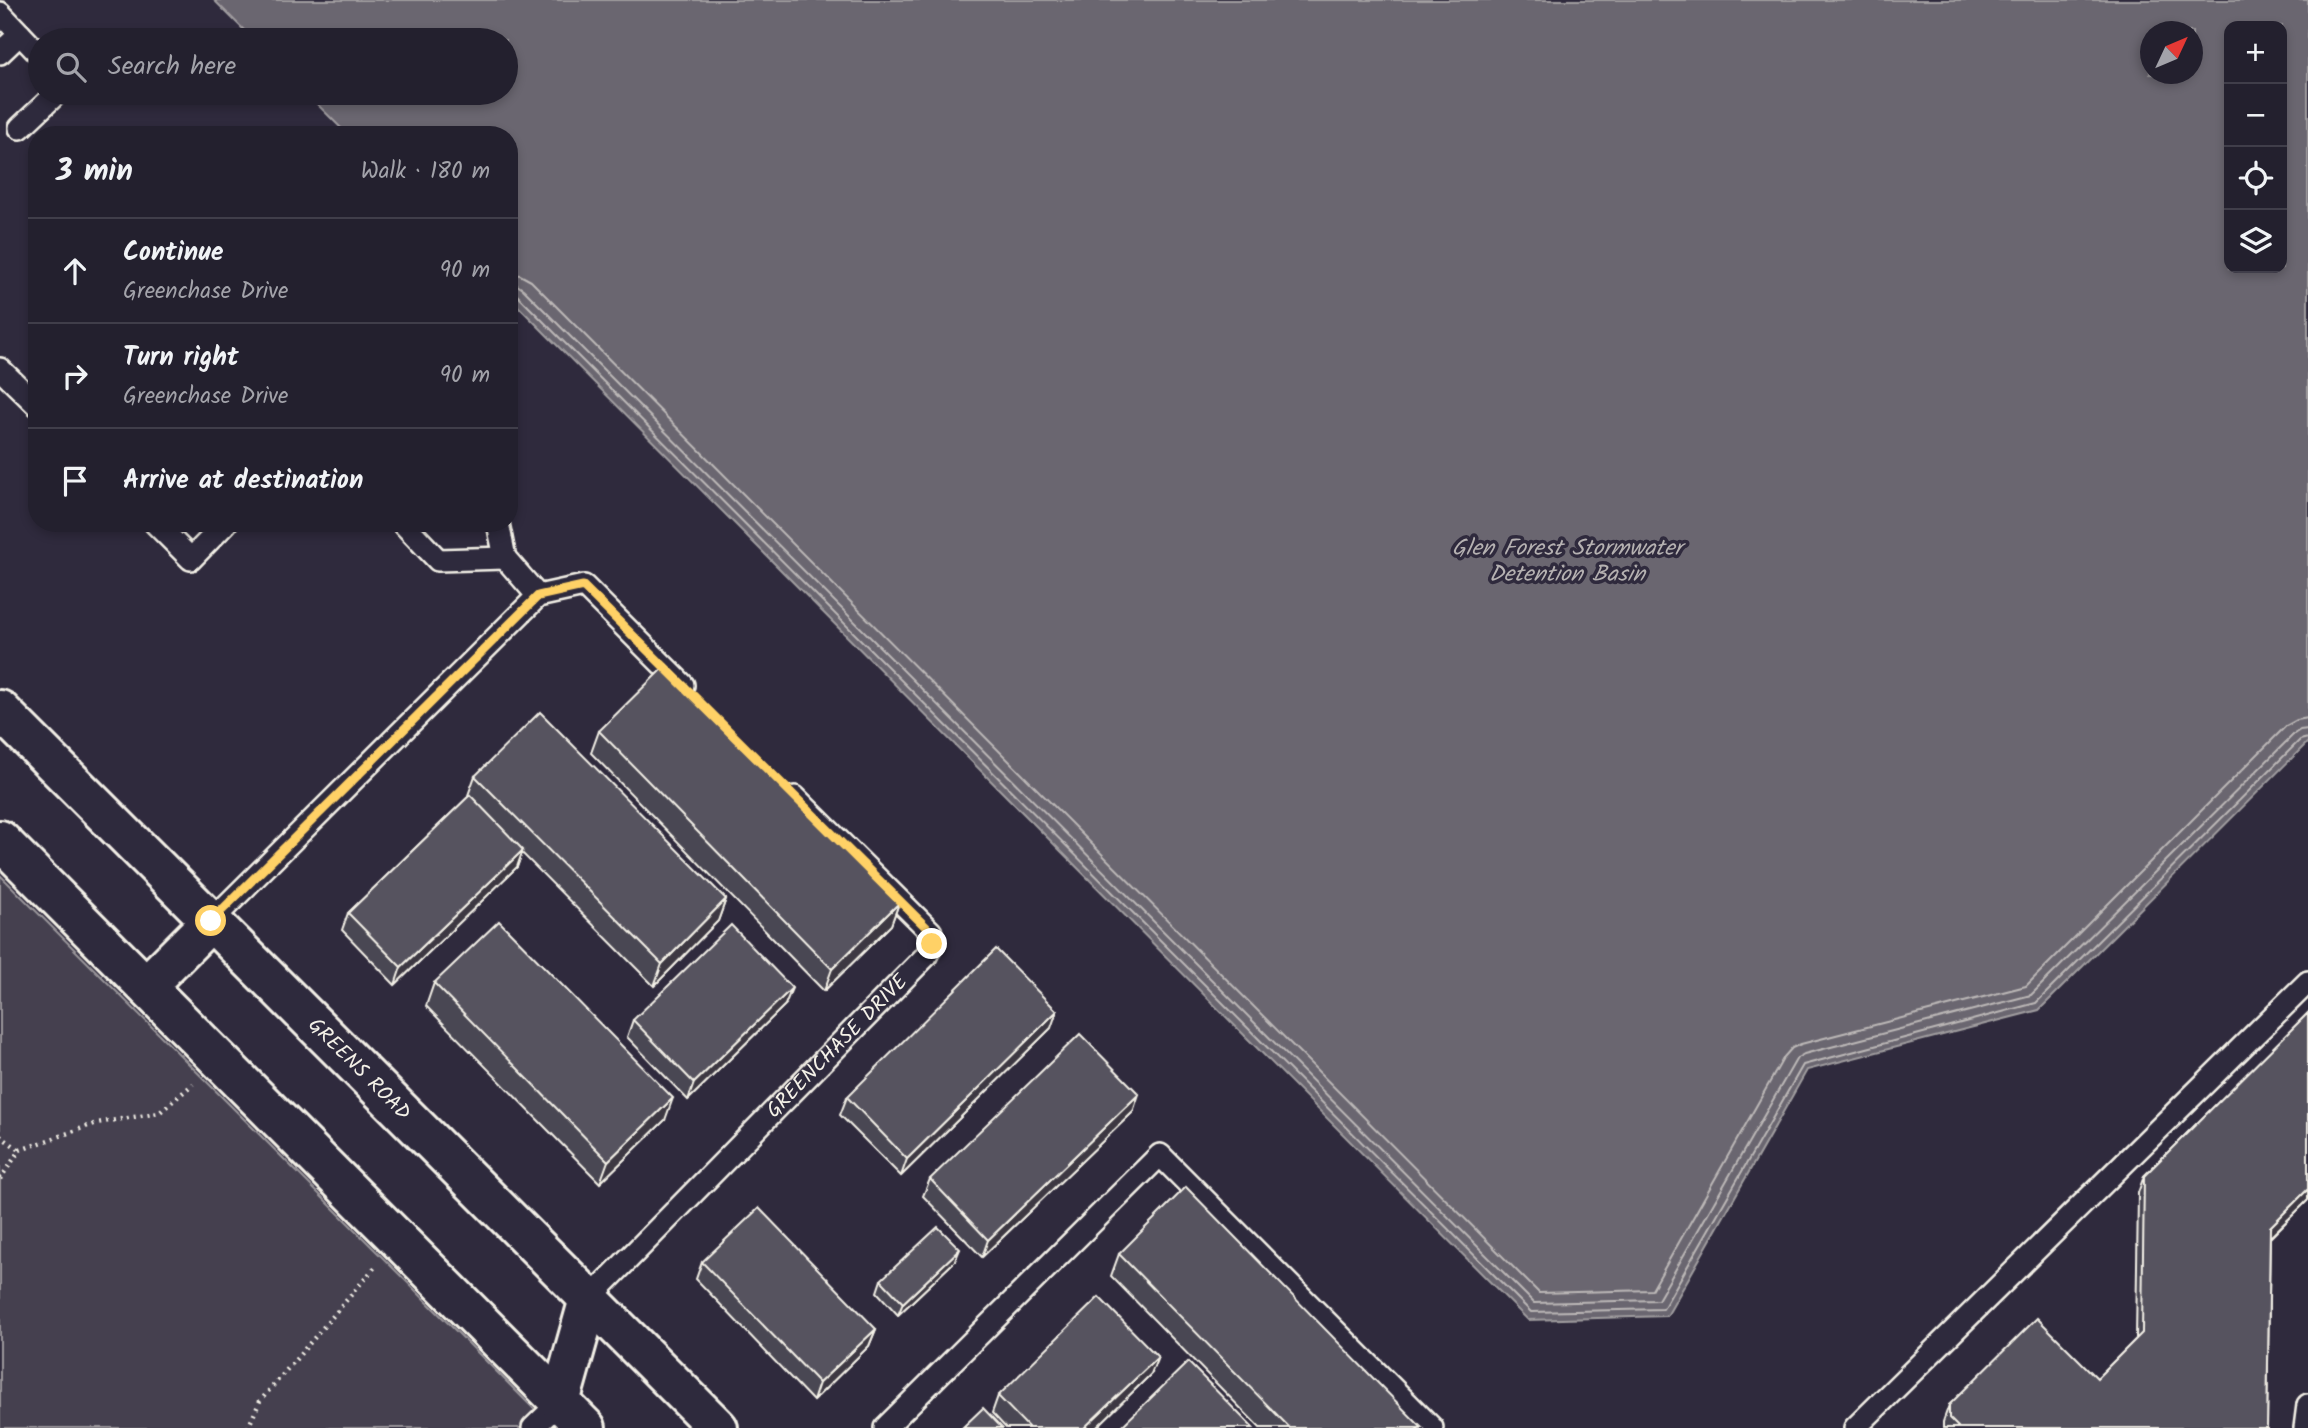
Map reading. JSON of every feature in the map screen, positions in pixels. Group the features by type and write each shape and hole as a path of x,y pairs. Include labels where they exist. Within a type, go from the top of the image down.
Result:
{"main road":[{"name":"GREENS ROAD","path":"0,709 718,1428"},
{"path":"0,840 573,1415"},
{"path":"146,986 211,921"},
{"path":"573,1415 589,1299"}],"lane":[{"path":"0,13 28,42"},
{"path":"0,52 20,34"},
{"path":"20,128 44,105"},
{"path":"0,369 28,396"},
{"path":"164,532 191,559 217,532"},
{"path":"412,532 438,560 505,558"},
{"path":"500,532 505,558 538,596"},
{"path":"211,921 538,596 583,586 699,702"},
{"name":"GREENCHASE DRIVE","path":"589,1299 926,956 932,944 931,932 778,780"},
{"path":"1856,1428 2308,982"},
{"path":"885,1428 1160,1155 1432,1428"},
{"path":"2305,1428 2308,1405"},
{"path":"533,1428 573,1415"}],"path":[{"path":"0,1180 20,1150 97,1123 159,1112 197,1080 215,1057"},
{"path":"0,1136 20,1150"},
{"path":"248,1428 260,1401 398,1240"}],"shaded area":[{"path":"0,875 553,1428 0,1428"}],"water":[{"name":"Glen Forest Stormwater Detention Basin","path":"214,0 2308,0 2308,742 2039,1010 1807,1070 1667,1316 1528,1320 518,306 518,126 339,126 318,105 518,105 518,28 242,28"}],"building":[{"path":"666,665 899,903 832,969 599,731"},
{"path":"540,712 726,899 662,964 475,776"},
{"path":"470,795 523,850 401,967 348,913"},
{"path":"499,921 673,1098 608,1161 434,983"},
{"path":"731,925 792,988 694,1083 633,1020"},
{"path":"996,949 1057,1011 907,1159 847,1097"},
{"path":"2308,1013 2308,1189 2270,1227 2267,1428 1959,1428 1949,1418 1949,1405 2037,1318 2097,1378 2142,1333 2144,1176"},
{"path":"1080,1034 1139,1094 988,1240 930,1179"},
{"path":"1186,1187 1422,1428 1290,1428 1119,1254"},
{"path":"759,1208 876,1329 819,1383 702,1262"},
{"path":"938,1227 960,1249 903,1303 881,1280"},
{"path":"1099,1297 1158,1357 1084,1428 1029,1428 998,1396"},
{"path":"1188,1362 1253,1428 1126,1428 1123,1425"},
{"path":"983,1408 1002,1428 962,1428"}],"route":[{"path":"211,921 538,596 583,586 931,932 932,944"}]}
